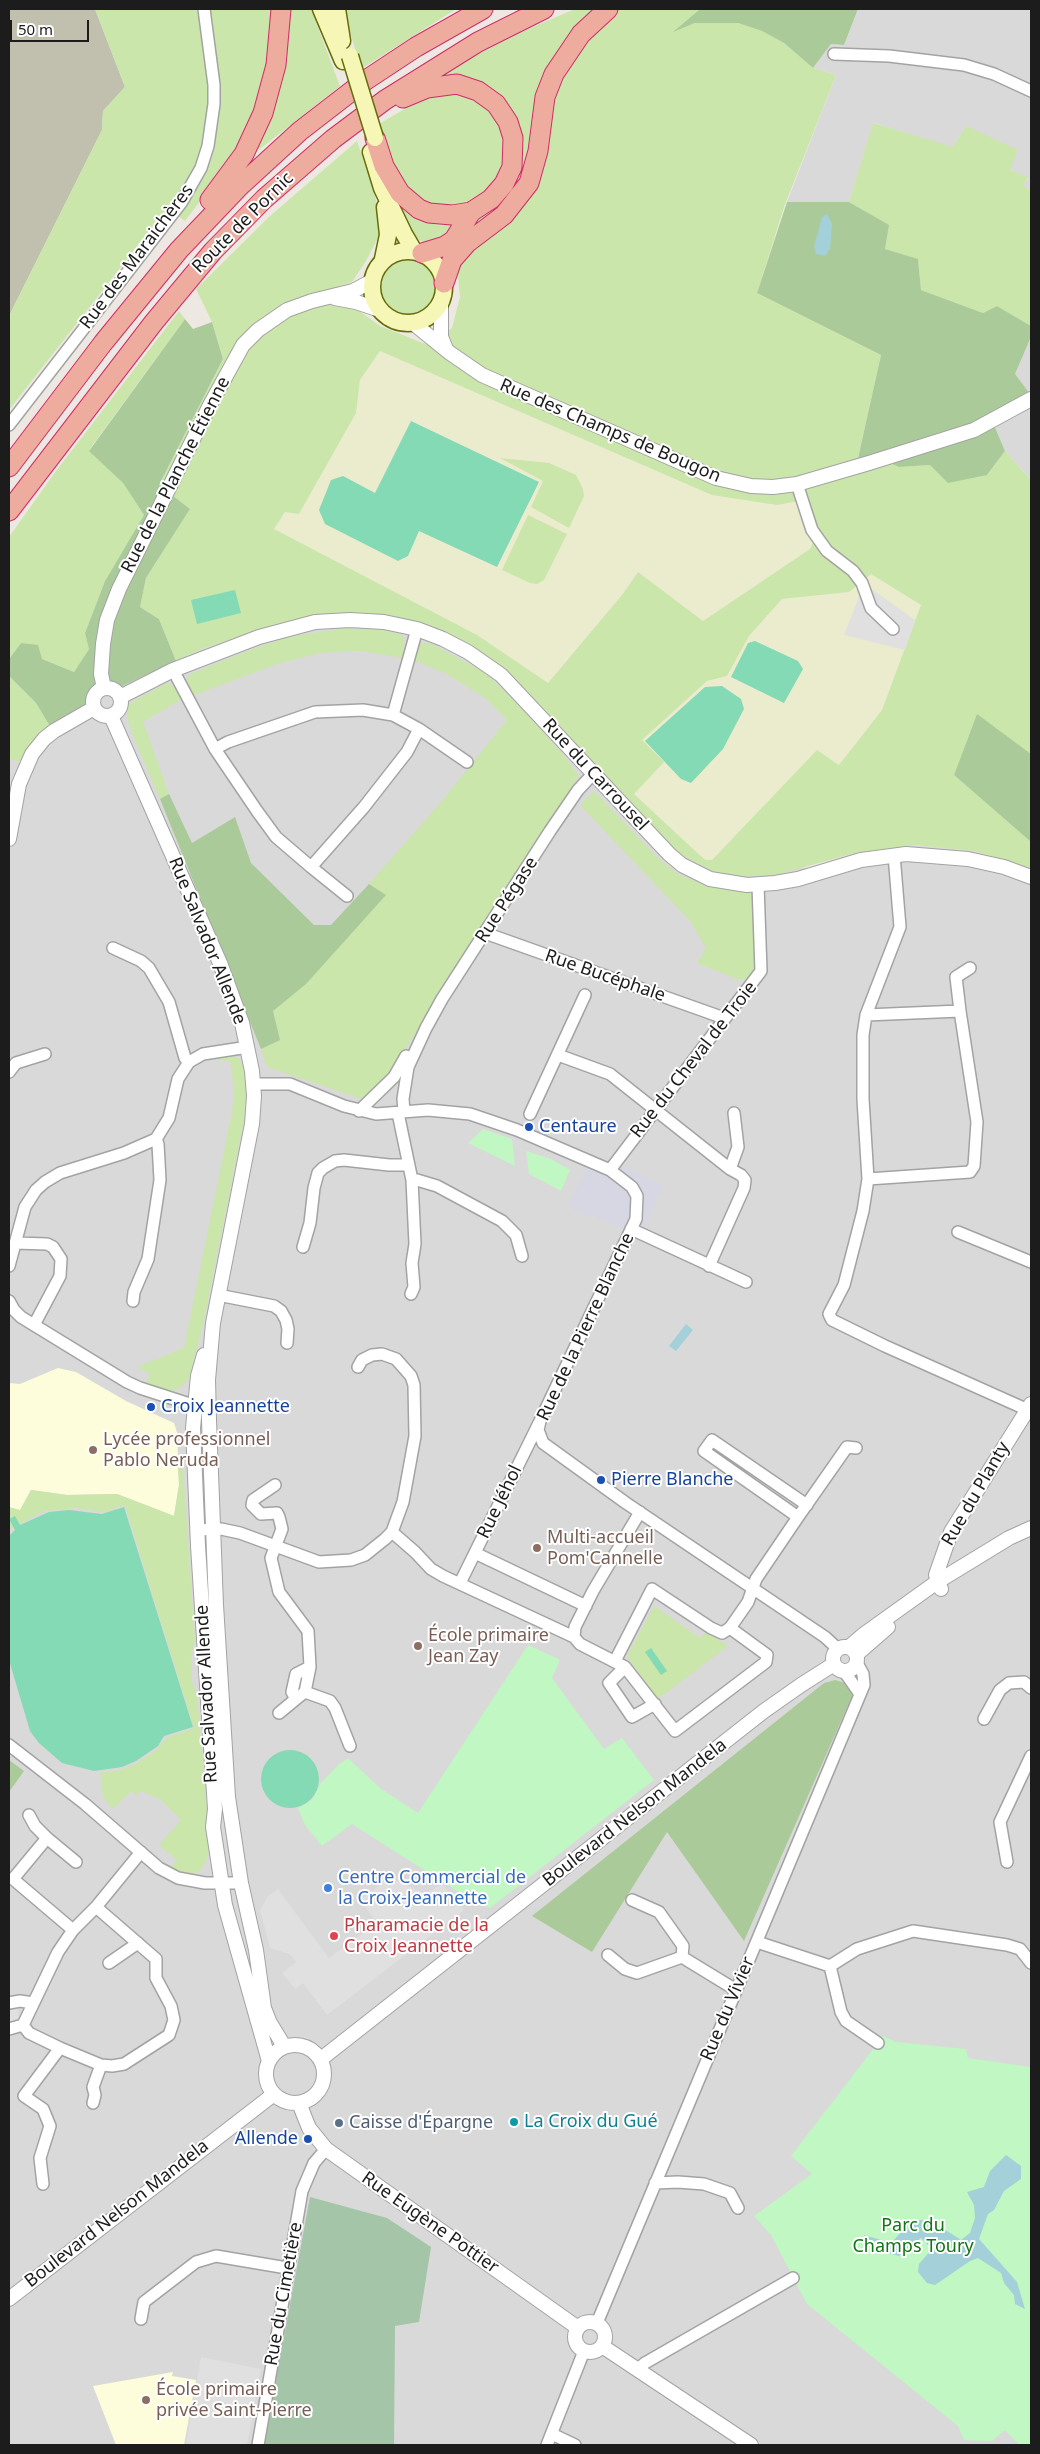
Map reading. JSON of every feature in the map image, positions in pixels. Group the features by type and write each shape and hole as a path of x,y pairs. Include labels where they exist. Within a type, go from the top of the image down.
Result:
{"highway":[{"path":"179,250 181,234 229,177 255,134 271,89 276,65 281,9"},
{"name":"Route de Pornic","path":"9,467 103,343 179,250 255,171 326,110 416,47 483,9"},
{"name":"Route de Pornic","path":"9,511 144,334 200,265 283,181 367,139 385,100 444,61 544,9"},
{"path":"444,283 452,260 468,243 504,215 529,183 538,151 545,97 554,74 581,34 608,9"},
{"path":"456,84 488,96 503,112 513,138 514,155 508,177 499,191 482,206 471,212 441,215 419,209 400,193 367,139 359,125 407,95 436,86 456,84"},
{"path":"418,252 445,246 454,240 471,212"}],"main road":[{"path":"321,9 347,58"},
{"path":"337,9 367,139 382,188 404,234 418,252 439,267 444,283 441,302 427,318 413,323 392,319 380,310 373,296 372,281 383,259 388,235 382,188"},
{"path":"383,259 398,252 418,252"}],"street":[{"name":"Rue des Maraichères","path":"9,425 181,203 201,168 208,146 214,104 214,85 204,9"},
{"path":"834,54 889,56 964,65 994,74 1031,91"},
{"name":"Rue de la Planche Étienne","path":"104,688 101,674 103,644 107,620 119,589 242,345 258,330 287,310 312,300 353,291 372,281"},
{"name":"Rue de la Planche Étienne","path":"312,300 338,298 380,310"},
{"path":"441,302 440,337 450,353"},
{"name":"Rue des Champs de Bougon","path":"413,323 450,353 482,375 716,478 761,487 797,484 974,430 1031,399"},
{"path":"797,484 812,530 827,551 853,571 862,583 871,608 893,629"},
{"name":"Rue du Carrousel","path":"120,697 173,670 259,637 315,622 369,620 417,629 468,652 501,675 592,775 682,865 710,879 735,884 758,885 787,881 862,860 894,855 926,854 968,859 1004,867 1031,877"},
{"path":"393,715 417,629"},
{"path":"173,670 215,749 276,837 347,896"},
{"path":"104,688 112,689 120,697 121,707 111,716 103,716 94,708 94,696 104,688"},
{"path":"9,840 19,784 32,754 44,739 54,731 94,708"},
{"path":"215,749 228,742 315,712 363,710 393,715 419,729 466,762"},
{"name":"Rue Salvador Allende","path":"111,716 220,963 239,1011 248,1047 253,1084 252,1124 213,1323 208,1380 228,1797 241,1883 256,1950 264,2008 270,2023 284,2046"},
{"path":"311,867 369,800 407,752 419,729"},
{"name":"Rue Pégase","path":"411,1294 414,1287 412,1263 415,1244 412,1180 401,1112 408,1067 426,1028 485,933 556,822 578,790 592,775"},
{"path":"894,855 900,927 866,1015 863,1035 863,1099 868,1179 863,1212 844,1285 829,1314 832,1320 1029,1407"},
{"name":"Rue du Cheval de Troie","path":"610,1170 724,1018 762,971 758,885"},
{"name":"Rue Bucéphale","path":"485,933 724,1018"},
{"path":"113,948 141,961 149,968 169,1002 186,1058 189,1062"},
{"path":"868,1179 965,1173 970,1172 974,1166 977,1122 956,977 970,968"},
{"path":"530,1114 585,995"},
{"path":"866,1015 960,1011"},
{"name":"Rue Pégase","path":"359,1111 394,1077 415,1039 426,1028"},
{"path":"9,1266 25,1207 36,1190 60,1173 124,1153 156,1139 169,1118 178,1079 189,1062 203,1054 248,1047"},
{"path":"9,1072 16,1063 45,1054"},
{"path":"558,1055 610,1074 730,1169 741,1174 744,1180 744,1188 709,1266"},
{"name":"Rue de la Pierre Blanche","path":"253,1084 290,1084 359,1111 384,1115 401,1112 442,1110 488,1119 547,1142 610,1170 632,1187 637,1196 636,1219 540,1421 538,1430 546,1448 850,1653"},
{"path":"730,1169 738,1146 734,1113"},
{"path":"133,1301 134,1292 148,1259 160,1180 158,1144 156,1139"},
{"path":"303,1246 310,1223 314,1188 318,1173 322,1168 335,1161 344,1160 389,1165 409,1164"},
{"path":"412,1180 437,1186 502,1220 516,1235 522,1256"},
{"path":"631,1229 746,1282"},
{"path":"958,1232 1031,1262"},
{"path":"16,1243 47,1244 53,1247 60,1258 60,1276 34,1325"},
{"path":"218,1295 274,1306 281,1311 286,1320 288,1329 287,1343"},
{"path":"9,1301 14,1310 34,1325 137,1387 194,1407 209,1409"},
{"name":"Rue Salvador Allende","path":"213,1323 198,1376 194,1407 197,1530 214,1809 213,1827 221,1882 230,1921 269,2061"},
{"path":"197,1530 240,1533 319,1562 337,1562 365,1555 392,1532 403,1502 414,1436 414,1385 410,1376 396,1359 382,1354 372,1355 362,1360 358,1367"},
{"name":"Rue du Planty","path":"939,1586 936,1575 951,1532 1029,1407"},
{"name":"Rue Jéhol","path":"460,1583 540,1421"},
{"path":"798,1517 704,1451 712,1440 807,1505"},
{"path":"655,1704 632,1717 609,1683 620,1664 652,1589 711,1628 722,1633 730,1628 748,1602 756,1579 847,1447 856,1448"},
{"path":"275,1485 253,1500 252,1505 261,1514 277,1513 279,1517 282,1529 271,1558 278,1592 308,1632 310,1667 301,1695 291,1705 278,1713"},
{"path":"574,1638 575,1627 586,1606 640,1512"},
{"name":"Boulevard Nelson Mandela","path":"321,2059 800,1685 839,1668 852,1669 850,1653 894,1622 939,1586 1031,1529"},
{"path":"392,1532 431,1569 574,1638 580,1644 620,1664 655,1704 675,1731 766,1662 767,1655 730,1628"},
{"path":"475,1553 586,1606"},
{"path":"850,1653 834,1656 839,1668 851,1678 860,1694"},
{"name":"Rue du Vivier","path":"597,2323 860,1694 864,1680 850,1653"},
{"path":"984,1718 1000,1690 1009,1683 1024,1682 1031,1688"},
{"path":"301,1695 330,1701 335,1708 350,1746"},
{"path":"9,1745 85,1804 159,1868 178,1878 205,1883 241,1883"},
{"path":"1007,1862 1000,1822 1031,1756"},
{"path":"29,1815 35,1826 76,1862"},
{"path":"47,1838 11,1879 73,1930"},
{"path":"9,2029 22,2025 58,1952 73,1930 96,1907 141,1852"},
{"path":"632,1900 659,1912 684,1946 682,1957"},
{"path":"22,2025 29,2033 101,2065 118,2066 124,2064 169,2035 173,2028 171,2006 156,1978 156,1959 96,1907"},
{"path":"757,1942 830,1966 858,1949 913,1931 1007,1945 1020,1950 1031,1964"},
{"path":"109,1963 138,1943"},
{"path":"608,1955 625,1969 637,1973 682,1957"},
{"path":"682,1957 736,1990"},
{"path":"830,1966 846,2021 878,2043"},
{"path":"9,2003 20,2001 33,2004"},
{"path":"296,2044 314,2051 321,2059 325,2073 322,2087 312,2098 299,2103 285,2101 274,2094 266,2077 269,2061 275,2052 284,2046 296,2044"},
{"path":"42,2180 40,2158 50,2126 43,2109 24,2096 60,2048"},
{"path":"93,2103 95,2095 93,2087 101,2065"},
{"name":"Boulevard Nelson Mandela","path":"9,2299 274,2094"},
{"name":"Rue Eugène Pottier","path":"299,2103 309,2128 326,2149 578,2328"},
{"name":"Rue du Cimetière","path":"258,2445 284,2298 287,2268 306,2177 326,2149"},
{"path":"655,2183 704,2184 730,2193 738,2208"},
{"path":"141,2319 144,2302 196,2262 216,2256 287,2268"},
{"path":"638,2369 645,2363 793,2278"},
{"path":"586,2322 597,2323 605,2334 602,2346 594,2351 584,2351 576,2342 575,2335 578,2328 586,2322"},
{"path":"602,2346 751,2445"},
{"path":"546,2445 584,2351"},
{"path":"552,2434 575,2445"}],"shaded area":[{"path":"9,9 95,9 125,87 103,111 102,130 9,316"},
{"path":"858,9 1031,9 1031,190 1022,186 1028,178 1010,170 966,126 953,148 874,123 849,202 787,202 836,75 813,68 831,44 844,45"},
{"path":"1031,337 1031,480 1005,451 991,418 1015,374"},
{"path":"380,351 505,405 777,505 810,499 818,532 810,549 703,621 638,572 622,595 548,683 273,529 285,511 299,514 356,413 360,380"},
{"path":"871,574 921,605 882,710 839,765 817,751 712,860 705,860 634,794 640,787 642,740 707,681 727,676 749,636 782,599 849,592"},
{"path":"873,590 915,620 905,650 844,635 861,592"},
{"path":"354,613 397,618 454,636 491,661 538,703 678,854 808,868 855,853 914,845 974,851 1031,868 1031,2445 9,2445 9,759 20,762 38,736 84,707 118,688 202,649 272,626 322,615"},
{"path":"592,1156 609,1160 663,1185 638,1243 621,1235 623,1229 592,1215 590,1218 568,1207"},
{"name":"Lycée professionnel Pablo Neruda","path":"58,1368 76,1372 126,1401 174,1423 177,1432 179,1485 174,1516 117,1494 67,1495 31,1490 20,1511 9,1507 9,1383 20,1384"},
{"path":"390,1877 425,1894 442,1884 464,1910 327,2015 303,1983 295,1989 282,1973 296,1962 290,1954 270,1948 260,1910 268,1896 278,1889 329,1958 377,1923 360,1900"},
{"path":"17,2006 20,2022 9,2024 9,2007"},
{"path":"310,2197 387,2218 431,2247 419,2322 395,2326 394,2445 264,2445"},
{"path":"201,2357 261,2369 247,2445 186,2445"},
{"name":"École primaire privée Saint-Pierre","path":"173,2372 172,2376 196,2380 184,2445 116,2445 93,2386"}],"green space":[{"path":"95,9 311,9 340,86 260,149 233,158 185,221 167,208 9,410 9,316 102,130 103,111 125,87"},
{"path":"346,9 456,9 361,69 348,25"},
{"path":"575,9 700,9 675,31 695,23 738,23 762,31 784,43 813,68 836,75 784,207 757,293 881,355 858,457 873,456 899,467 931,465 987,475 1005,451 1031,480 1031,754 977,715 954,775 1031,842 1031,868 974,851 914,845 855,853 769,877 721,875 678,854 538,703 491,661 454,636 397,618 354,613 322,615 272,626 202,649 176,661 159,619 140,607 146,578 190,509 159,485 223,359 212,322 196,289 270,216 357,141 375,194 381,232 366,261 352,282 339,286 344,307 358,310 380,326 428,345 452,328 460,297 458,276 444,253 419,240 406,224 394,199 394,165 379,124 413,104 441,92 440,76 521,32","holes":["380,351 712,495 777,505 809,499 818,532 810,549 703,621 638,572 622,595 548,683 477,635 274,529 285,512 299,514 356,413 360,380","871,574 921,605 882,710 839,765 817,750 712,860 705,860 634,794 664,762 642,740 707,681 727,676 749,636 782,599 849,592"]},
{"path":"700,9 858,9 844,45 831,44 813,68 784,43 762,31 738,23 695,23 673,32"},
{"path":"873,123 953,147 966,126 1018,150 1010,170 1028,177 1023,186 1031,190 1031,326 997,306 983,313 921,290 918,260 885,249 888,225 849,202"},
{"path":"787,202 849,202 889,225 885,249 918,259 921,290 983,313 997,306 1031,326 1031,337 1015,374 1030,394 991,418 1005,451 987,475 948,483 930,465 899,467 873,456 858,458 881,355 757,293"},
{"path":"409,260 420,262 433,273 438,289 436,300 425,313 409,318 398,316 385,305 380,289 382,278 393,265"},
{"path":"179,311 185,319 89,450 123,483 144,515 105,581 85,633 89,649 74,672 42,659 21,643 9,659 9,537 56,471"},
{"path":"185,319 193,329 212,322 223,359 159,485 190,509 146,578 140,607 159,619 176,661 118,688 51,728 36,703 9,676 9,659 21,643 38,645 42,659 74,672 89,649 85,633 105,581 144,515 123,483 89,451"},
{"path":"411,421 539,482 497,567 419,531 408,556 398,561 325,524 319,510 331,480 343,476 375,493"},
{"path":"500,458 549,463 576,475 583,489 584,496 569,528 531,507 543,481"},
{"path":"528,515 567,534 544,580 537,584 530,583 502,570"},
{"path":"235,590 241,613 197,624 191,600"},
{"path":"345,628 379,630 400,634 405,639 402,658 362,651 320,653 277,664 192,696 186,681 190,674 255,648 289,637"},
{"path":"755,641 798,661 803,669 784,703 731,677 748,643"},
{"path":"430,643 484,672 508,694 562,753 579,776 499,897 389,1076 362,1099 267,1067 261,1049 280,1040 273,1011 306,984 386,895 369,884 442,801 507,720 485,698 447,674 413,660 418,645"},
{"path":"9,676 36,703 51,728 38,737 19,762 9,759"},
{"path":"167,683 176,686 182,699 143,722 169,794 160,799 133,736 127,717 127,707 128,704"},
{"path":"722,686 741,699 744,709 723,749 691,783 681,779 645,741 705,687"},
{"path":"977,714 1031,754 1031,842 954,775"},
{"path":"594,791 657,857 678,874 707,886 750,893 754,897 755,970 748,979 737,979 697,963 706,948 690,921 580,805"},
{"path":"169,794 192,843 235,817 251,863 314,925 331,925 369,884 386,895 306,984 273,1011 280,1040 261,1049 160,799"},
{"path":"232,1056 238,1058 245,1069 248,1100 203,1325 188,1381 178,1389 161,1391 146,1383 150,1374 137,1367 184,1348 232,1112 234,1094 229,1061 212,1059"},
{"path":"483,1129 512,1139 515,1166 468,1143"},
{"path":"526,1151 551,1159 570,1170 561,1191 529,1174"},
{"path":"178,1468 183,1469 195,1640 191,1655 192,1681 197,1696 210,1848 206,1861 199,1872 188,1875 178,1873 171,1868 177,1860 159,1845 181,1820 160,1799 141,1791 135,1795 131,1791 113,1809 103,1798 100,1773 120,1770 134,1765 154,1752 167,1738 194,1728 125,1505 103,1512 76,1508 44,1511 9,1530 9,1507 20,1510 31,1490 67,1495 117,1494 174,1516 179,1485"},
{"path":"124,1507 193,1727 164,1736 158,1746 136,1761 122,1767 94,1771 62,1763 39,1743 30,1731 9,1660 9,1536 15,1530 9,1519 15,1516 20,1525 49,1512 69,1510 102,1514"},
{"path":"654,1606 700,1638 706,1632 728,1646 658,1699 627,1657"},
{"path":"528,1645 560,1660 552,1678 604,1749 622,1738 654,1780 490,1908 460,1893 352,1824 322,1846 305,1825 298,1808 312,1800 320,1784 338,1765 348,1758 380,1788 418,1813"},
{"path":"651,1648 667,1671 661,1675 645,1652"},
{"path":"835,1680 849,1684 852,1696 744,1941 667,1832 592,1952 532,1916 824,1683"},
{"path":"290,1750 301,1752 314,1763 319,1779 317,1790 306,1803 290,1808 279,1806 266,1795 261,1779 263,1768 274,1755"},
{"path":"9,1760 24,1771 9,1792"},
{"name":"Parc du Champs Toury","path":"883,2036 896,2042 966,2049 968,2058 1031,2067 1031,2445 1019,2445 1005,2430 992,2441 964,2440 958,2426 807,2304 771,2235 754,2216 812,2174 791,2156"}],"water":[{"path":"827,214 832,224 830,249 825,256 816,254 814,247 822,217"},
{"path":"686,1324 693,1330 676,1351 669,1346"},
{"path":"1006,2155 1021,2166 1021,2179 1004,2191 994,2210 988,2214 979,2239 1017,2282 1025,2309 1015,2304 1014,2295 1004,2283 1001,2273 978,2258 970,2261 935,2285 927,2283 918,2272 919,2264 932,2249 921,2238 899,2256 881,2251 865,2242 864,2235 891,2243 907,2226 920,2220 933,2222 961,2240 970,2233 975,2218 974,2205 967,2192 984,2187 990,2171"}],"place":[{"name":"Centaure","path":"529,1127"},
{"name":"Croix Jeannette","path":"151,1407"},
{"name":"Lycée professionnel Pablo Neruda","path":"93,1450"},
{"name":"Pierre Blanche","path":"601,1480"},
{"name":"Multi-accueil Pom'Cannelle","path":"537,1548"},
{"name":"École primaire Jean Zay","path":"418,1646"},
{"name":"Centre Commercial de la Croix-Jeannette","path":"328,1888"},
{"name":"Pharamacie de la Croix Jeannette","path":"334,1936"},
{"name":"La Croix du Gué","path":"514,2122"},
{"name":"Caisse d'Épargne","path":"339,2123"},
{"name":"Allende","path":"308,2139"},
{"name":"École primaire privée Saint-Pierre","path":"146,2400"}]}
